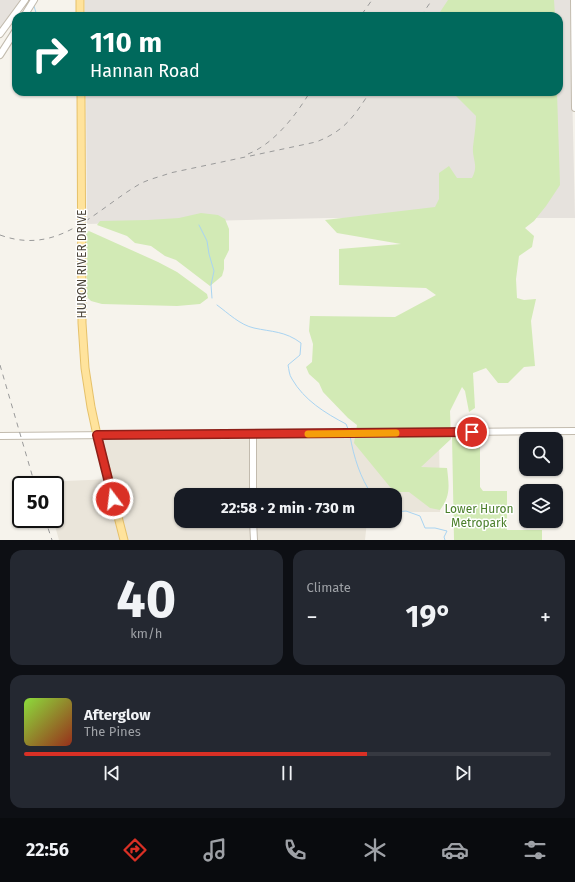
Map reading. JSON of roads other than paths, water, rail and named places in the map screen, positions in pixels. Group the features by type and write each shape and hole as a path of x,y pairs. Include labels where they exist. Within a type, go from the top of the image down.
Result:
{"main road":[{"path":"80,0 80,12"},
{"name":"HURON RIVER DRIVE","path":"81,96 83,344 89,395 97,435 124,540"}],"street":[{"path":"16,12 25,0"},
{"path":"26,12 34,0"},
{"path":"574,0 575,108"},
{"path":"0,34 12,18"},
{"path":"0,54 12,36"},
{"path":"0,436 575,431"},
{"path":"253,434 253,488"},
{"path":"254,528 255,540"}],"waterway":[{"path":"34,6 36,12"},
{"path":"199,225 207,241 214,271 211,285 212,298"},
{"path":"217,305 244,324 254,328 284,334 301,343 300,355 288,365 291,377 297,387 309,400 346,424 349,431"},
{"path":"350,436 358,467 368,488"},
{"path":"402,511 406,511 420,516 425,528 435,528 447,531 444,537 445,540"}],"railway":[{"path":"363,12 372,0"},
{"path":"424,12 432,0"},
{"path":"248,154 267,143 284,128 307,96"},
{"path":"0,235 21,240 40,240 57,236 74,228 138,185 150,180 170,173 316,142 326,138 342,128 354,115 367,96"},
{"path":"0,365 32,476"},
{"path":"48,528 52,540"}],"park label":[{"name":"Lower Huron Metropark","path":"479,516"}]}
